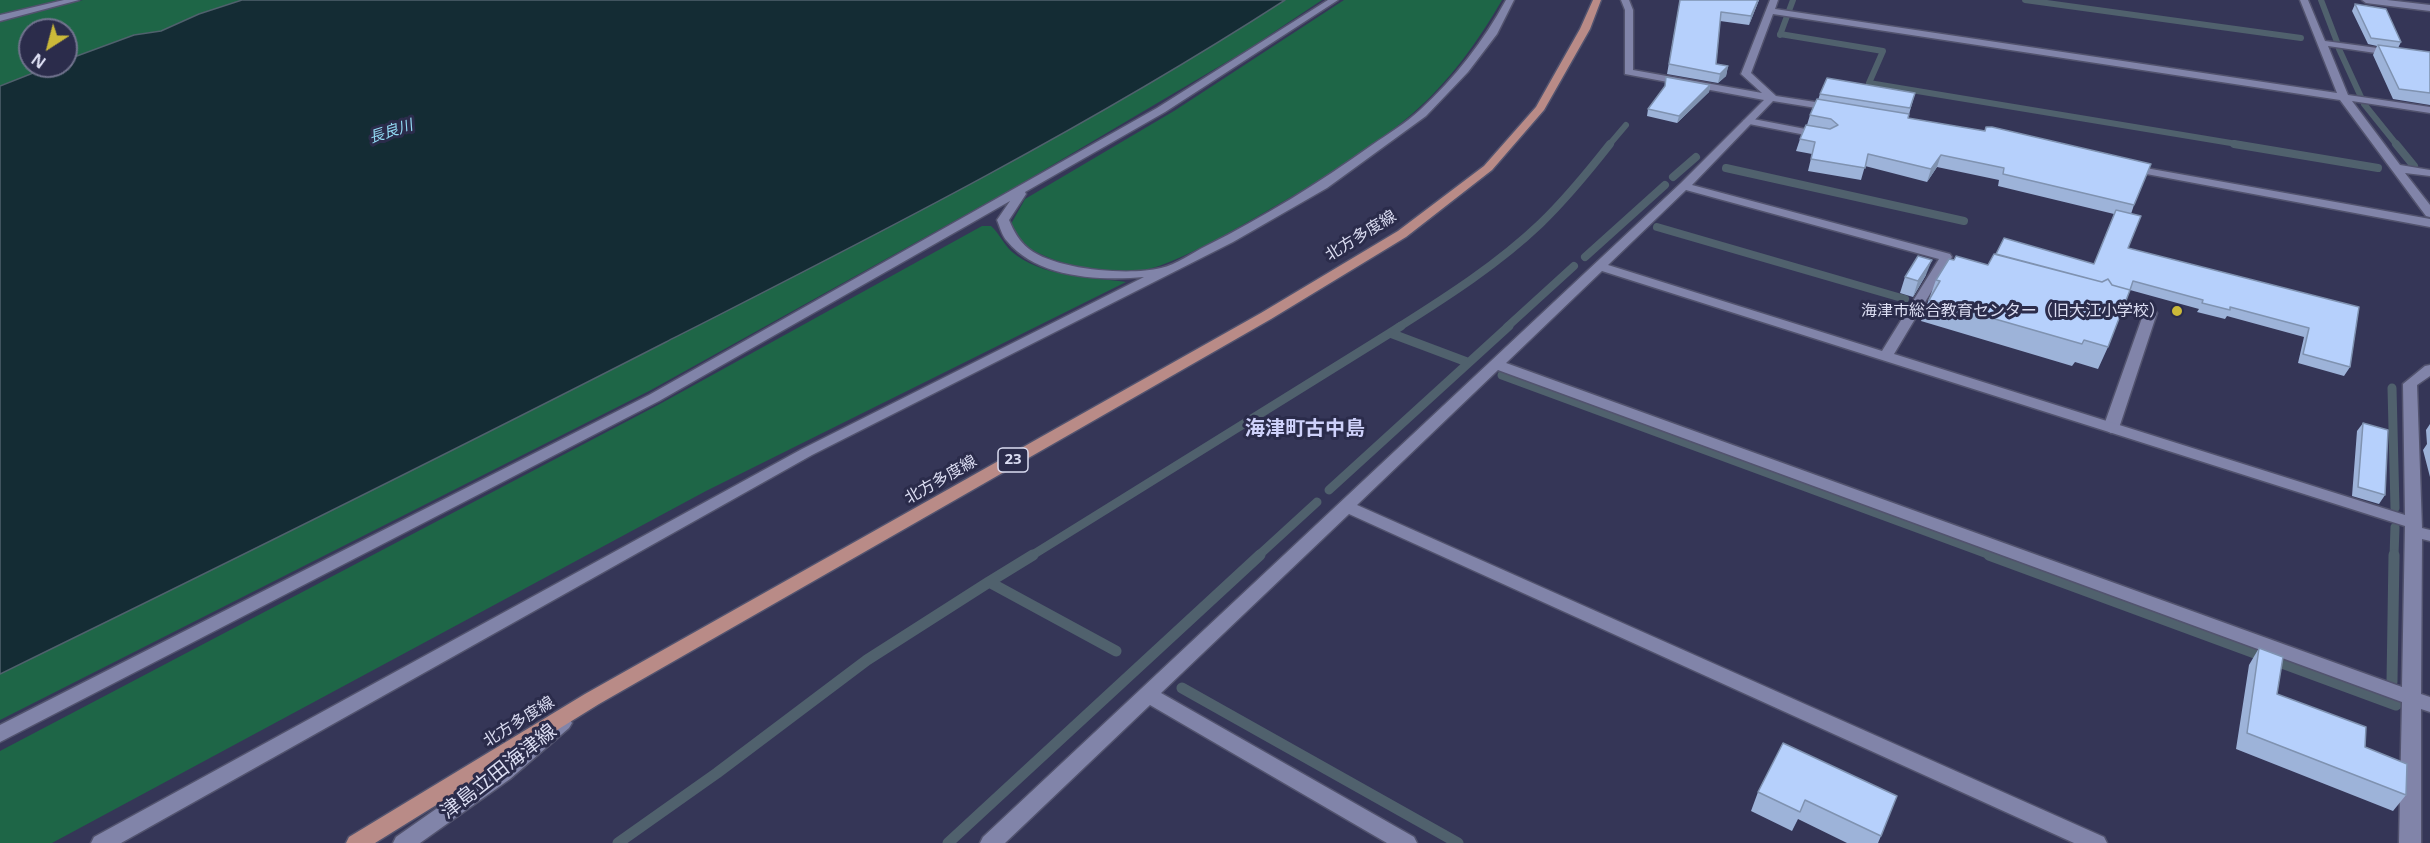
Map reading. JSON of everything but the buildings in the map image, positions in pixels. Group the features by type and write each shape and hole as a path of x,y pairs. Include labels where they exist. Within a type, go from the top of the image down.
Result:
{"main road":[{"name":"北方多度線","path":"357,843 592,699 1266,316 1402,234 1488,168 1540,108 1585,29 1597,0"}],"street":[{"path":"0,18 75,0"},
{"path":"0,734 654,398 1161,110 1334,0"},
{"path":"102,843 807,452 1167,270 1323,186 1422,114 1465,70 1492,34 1510,0"},
{"path":"1625,0 1629,10 1628,72 1709,88 1851,111"},
{"path":"1772,97 1746,74 1773,12 1773,0"},
{"path":"2304,0 2344,98 2430,213"},
{"path":"2366,0 2430,8"},
{"path":"1773,12 2430,110"},
{"path":"2323,43 2430,58"},
{"path":"992,843 1683,186 1772,97"},
{"path":"1748,121 1827,136"},
{"path":"2122,166 2430,223"},
{"path":"2398,168 2430,173"},
{"path":"1683,186 1952,259 1885,357"},
{"path":"1022,191 1003,220 1006,236 1029,254 1057,267 1082,272 1135,274 1167,270"},
{"path":"1599,266 2111,428 2419,530"},
{"path":"2108,302 2150,313 2111,428"},
{"path":"1495,364 2430,705"},
{"path":"2410,843 2411,699 2419,530 2410,384 2430,369"},
{"path":"1345,506 2096,843"},
{"path":"1147,694 1406,843"},
{"name":"津島立田海津線","path":"404,843 503,772 592,699"}],"green space":[{"path":"0,0 65,0 0,16"},
{"path":"83,0 242,0 199,14 161,31 134,35 78,56 78,18 18,18 18,78 20,78 0,86 0,20"},
{"path":"1285,0 1322,0 1247,50 1017,186 651,390 0,720 0,674 500,426 902,221 1058,136"},
{"path":"1344,0 1502,0 1462,61 1426,101 1394,129 1294,195 1195,250 1145,270 1129,272 1094,270 1044,256 1031,249 1020,238 1011,224 1025,199 1174,111"},
{"path":"982,226 991,226 1011,251 1036,266 1081,277 1126,282 706,491 52,843 0,843 0,751 658,405"}],"water":[{"name":"長良川","path":"242,0 1285,0 1058,136 902,221 500,426 0,674 0,86 20,78 78,78 78,56 134,35 161,31 199,14"}],"waterway":[{"path":"1780,34 1793,0"},
{"path":"2025,0 2301,38"},
{"path":"2321,0 2337,42"},
{"path":"1780,34 1883,51 1869,83 2243,145"},
{"path":"2339,49 2361,97"},
{"path":"2364,104 2397,145"},
{"path":"1609,145 1626,125"},
{"path":"1399,327 1472,279 1524,239 1550,215 1610,144"},
{"path":"2234,144 2378,168"},
{"path":"2396,144 2414,166"},
{"path":"1673,177 1696,157"},
{"path":"1726,168 1964,221"},
{"path":"1585,257 1665,185"},
{"path":"1657,227 1905,299"},
{"path":"1507,327 1574,266"},
{"path":"1390,333 1401,326"},
{"path":"1329,490 1509,326"},
{"path":"1031,556 1390,333"},
{"path":"1390,333 1467,362"},
{"path":"1502,375 1993,556"},
{"path":"2392,388 2395,508"},
{"path":"1258,556 1317,502"},
{"path":"2394,556 2395,527"},
{"path":"989,582 1033,555"},
{"path":"948,843 1260,555"},
{"path":"1989,555 2396,705"},
{"path":"2392,682 2394,555"},
{"path":"618,843 717,773 867,660 989,582"},
{"path":"989,582 1116,651"},
{"path":"1182,688 1458,843"}],"place":[{"name":"海津市総合教育センター（旧大江小学校）","path":"2177,311"}],"district":[{"name":"海津町古中島","path":"1305,429"}]}
